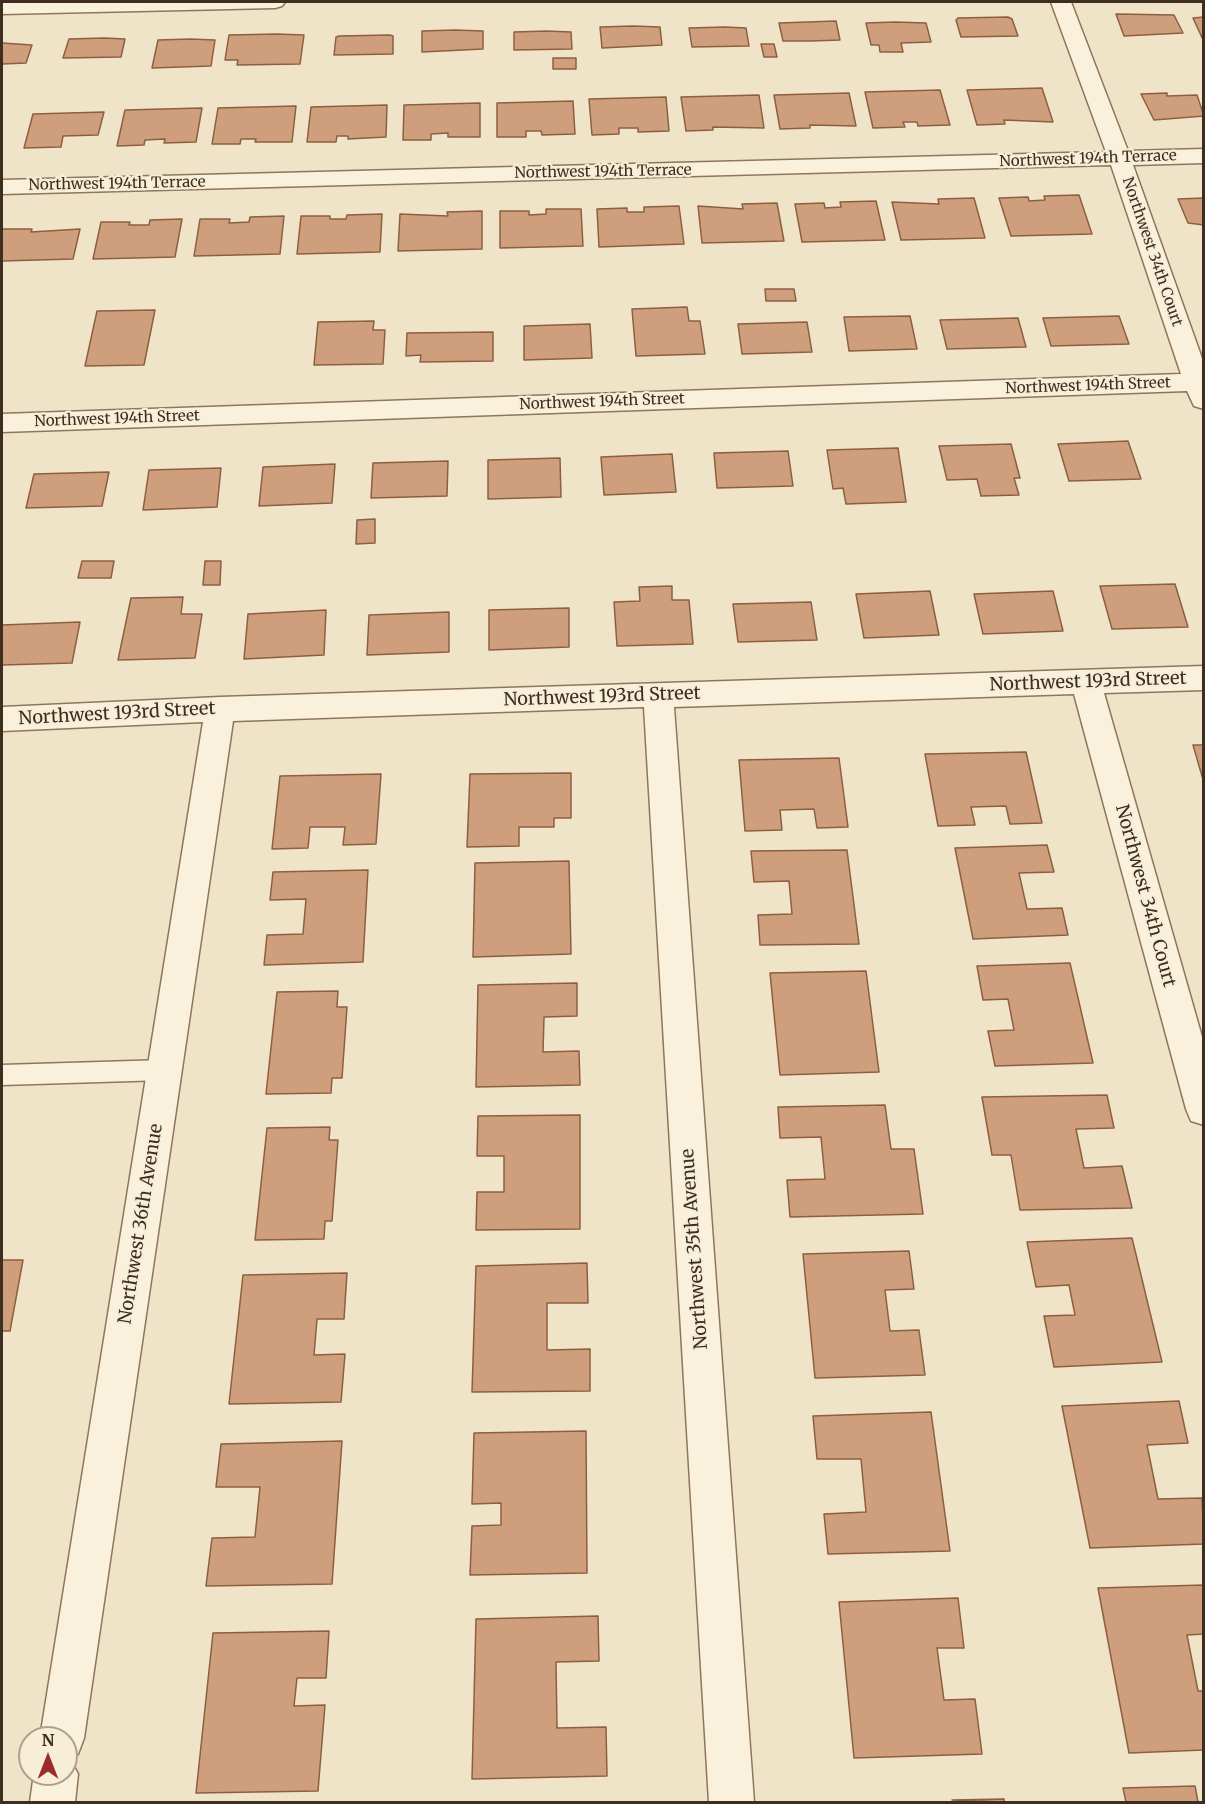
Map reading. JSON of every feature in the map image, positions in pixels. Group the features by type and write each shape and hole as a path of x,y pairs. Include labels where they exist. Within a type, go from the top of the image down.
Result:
{"street":[{"path":"2,8 275,2"},
{"name":"Northwest 34th Court","path":"1061,2 1120,159 1201,388"},
{"name":"Northwest 194th Terrace","path":"2,187 1203,156"},
{"name":"Northwest 194th Street","path":"2,423 1201,388"},
{"name":"Northwest 193rd Street","path":"2,719 220,709 1203,678"},
{"name":"Northwest 34th Court","path":"1086,682 1203,1109"},
{"name":"Northwest 35th Avenue","path":"658,695 732,1803"},
{"name":"Northwest 36th Avenue","path":"64,1726 220,709"},
{"path":"52,1803 54,1786"}],"lane":[{"path":"2,1075 165,1070"}],"building":[{"path":"1116,14 1174,15 1183,33 1124,36"},
{"path":"1008,17 1012,19 1018,36 961,37 956,20 958,18"},
{"path":"1204,17 1204,42 1193,18"},
{"path":"836,21 840,40 783,41 779,23"},
{"path":"866,23 926,23 931,42 901,43 903,52 880,52 879,45 871,45"},
{"path":"600,27 660,27 662,45 602,48"},
{"path":"689,28 746,28 749,46 692,47"},
{"path":"422,31 483,31 483,49 422,52"},
{"path":"514,32 571,32 572,49 514,50"},
{"path":"229,35 304,35 300,64 237,65 238,60 225,60"},
{"path":"393,36 393,54 334,55 336,37"},
{"path":"69,39 125,39 121,57 63,58"},
{"path":"158,40 215,40 211,66 152,68"},
{"path":"2,43 32,45 26,63 2,64"},
{"path":"761,44 774,44 777,57 764,57"},
{"path":"553,58 576,58 576,69 553,69"},
{"path":"1042,88 1053,122 1004,120 1005,124 977,125 967,90"},
{"path":"940,90 950,125 918,126 917,122 903,122 905,127 873,128 865,92"},
{"path":"849,93 856,126 810,125 810,128 780,129 774,95"},
{"path":"1167,93 1167,96 1197,95 1204,116 1154,120 1141,94"},
{"path":"759,95 764,128 713,127 713,130 686,131 681,97"},
{"path":"666,97 669,131 638,132 638,128 619,128 619,134 592,135 589,99"},
{"path":"573,101 575,134 542,135 541,131 526,131 526,137 497,137 497,103"},
{"path":"480,103 480,137 448,137 448,133 431,134 431,140 403,140 404,105"},
{"path":"387,105 386,137 348,139 348,136 337,136 336,142 307,142 311,107"},
{"path":"296,106 292,142 255,142 256,139 241,139 240,144 212,144 218,108"},
{"path":"202,108 196,142 164,143 165,139 145,140 144,145 117,146 125,110"},
{"path":"104,112 98,135 63,136 61,147 24,148 33,114"},
{"path":"1079,195 1092,234 1011,236 999,198 1028,197 1029,201 1045,200 1044,196"},
{"path":"974,198 985,238 901,240 892,202 939,204 938,199"},
{"path":"1204,198 1204,225 1188,223 1178,199"},
{"path":"876,201 885,240 802,242 795,204 824,203 825,208 841,207 840,202"},
{"path":"777,203 784,241 702,243 698,206 743,209 742,204"},
{"path":"679,206 684,244 599,247 597,209 627,208 627,212 644,212 644,207"},
{"path":"546,209 581,209 583,246 500,248 500,211 529,211 529,215 546,214"},
{"path":"482,211 482,249 398,251 400,214 448,216 447,212"},
{"path":"382,214 380,252 297,254 301,216 330,216 330,219 346,219 347,215"},
{"path":"284,216 280,254 194,256 200,219 230,219 229,223 249,222 250,217"},
{"path":"182,219 175,257 93,259 101,222 130,222 129,225 149,225 150,220"},
{"path":"2,229 32,229 31,232 80,229 73,259 2,261"},
{"path":"765,289 794,289 796,301 766,301"},
{"path":"687,307 689,321 700,321 705,354 636,356 632,309"},
{"path":"155,310 144,365 85,366 97,311"},
{"path":"910,316 917,349 849,351 844,317"},
{"path":"1119,316 1129,344 1051,346 1043,318"},
{"path":"1018,318 1026,347 947,349 940,320"},
{"path":"374,321 373,330 385,330 383,364 314,365 318,322"},
{"path":"807,322 812,352 742,354 738,324"},
{"path":"590,324 592,358 524,360 524,326"},
{"path":"493,332 493,361 420,362 421,355 406,356 407,333"},
{"path":"1128,441 1141,479 1069,481 1058,444"},
{"path":"1011,444 1020,478 1014,478 1019,495 981,496 977,479 947,480 939,446"},
{"path":"898,448 906,502 846,504 843,488 833,489 827,450"},
{"path":"788,451 793,486 717,488 714,453"},
{"path":"672,454 676,492 604,495 601,457"},
{"path":"560,458 561,497 488,499 488,460"},
{"path":"448,461 447,496 371,498 373,463"},
{"path":"335,464 332,503 259,506 263,467"},
{"path":"221,468 217,507 143,510 149,470"},
{"path":"109,472 102,506 26,508 34,474"},
{"path":"375,519 375,543 356,544 357,520"},
{"path":"82,561 114,561 111,578 78,578"},
{"path":"205,561 221,561 220,585 203,585"},
{"path":"1175,584 1188,627 1112,629 1100,586"},
{"path":"672,586 672,600 689,600 693,644 617,646 614,602 640,601 639,587"},
{"path":"930,591 939,635 864,638 856,594"},
{"path":"1053,591 1063,631 983,634 974,594"},
{"path":"183,597 181,614 202,614 195,658 118,660 131,598"},
{"path":"811,602 817,640 738,642 733,604"},
{"path":"569,608 569,647 489,650 489,610"},
{"path":"326,610 324,655 244,659 248,614"},
{"path":"449,612 449,652 367,655 369,615"},
{"path":"80,622 72,663 2,665 2,625"},
{"path":"1193,745 1204,745 1204,783"},
{"path":"1026,752 1042,823 1010,824 1006,806 971,807 975,825 938,826 925,754"},
{"path":"839,758 848,827 817,828 814,809 780,810 782,830 745,831 739,760"},
{"path":"571,773 571,818 554,818 554,827 519,827 519,846 467,847 470,774"},
{"path":"381,774 376,844 343,845 345,827 310,827 308,848 272,849 280,776"},
{"path":"1047,845 1054,872 1019,873 1027,909 1062,908 1068,935 973,939 955,848"},
{"path":"847,850 859,944 760,945 758,915 792,914 789,881 754,882 751,851"},
{"path":"569,861 571,954 473,957 475,863"},
{"path":"368,870 363,962 264,965 267,935 303,934 306,899 270,900 273,872"},
{"path":"1070,963 1093,1063 995,1066 988,1031 1014,1030 1008,999 983,1000 977,966"},
{"path":"866,971 879,1072 780,1075 770,973"},
{"path":"577,983 577,1016 544,1017 543,1052 579,1051 580,1085 476,1087 478,985"},
{"path":"338,991 337,1007 347,1007 342,1078 332,1078 331,1093 266,1094 277,992"},
{"path":"1107,1095 1114,1128 1076,1129 1084,1168 1122,1166 1132,1208 1020,1210 1011,1155 992,1155 982,1097"},
{"path":"885,1105 891,1149 914,1149 923,1214 790,1217 787,1180 825,1179 821,1137 780,1138 778,1107"},
{"path":"580,1115 580,1229 476,1230 477,1192 504,1192 504,1156 477,1156 478,1116"},
{"path":"330,1127 329,1140 338,1140 332,1221 325,1221 324,1239 255,1240 267,1128"},
{"path":"1132,1238 1162,1362 1054,1367 1044,1316 1075,1315 1069,1285 1036,1287 1027,1242"},
{"path":"909,1251 914,1289 885,1290 890,1331 919,1330 925,1375 815,1378 803,1254"},
{"path":"2,1260 23,1260 10,1331 2,1331"},
{"path":"587,1263 588,1303 547,1303 547,1350 590,1349 590,1391 472,1392 476,1266"},
{"path":"347,1273 344,1319 317,1319 314,1355 345,1354 341,1402 229,1404 243,1275"},
{"path":"1179,1401 1188,1443 1147,1445 1158,1499 1202,1498 1204,1544 1090,1548 1062,1406"},
{"path":"931,1412 950,1551 828,1554 824,1514 866,1512 861,1459 817,1459 813,1416"},
{"path":"586,1431 587,1573 470,1575 472,1526 501,1525 501,1503 472,1504 474,1433"},
{"path":"342,1441 332,1584 206,1586 212,1538 255,1537 260,1487 216,1487 221,1444"},
{"path":"1204,1585 1204,1634 1187,1635 1198,1691 1204,1691 1204,1750 1129,1753 1098,1588"},
{"path":"958,1598 964,1648 937,1648 944,1700 975,1699 982,1754 854,1758 839,1602"},
{"path":"598,1616 599,1661 556,1662 557,1728 606,1727 607,1776 472,1779 476,1619"},
{"path":"329,1631 326,1678 297,1678 294,1706 325,1705 318,1791 196,1793 213,1633"},
{"path":"1195,1786 1198,1802 1126,1802 1123,1788"},
{"path":"1004,1799 1004,1802 952,1800"}]}
